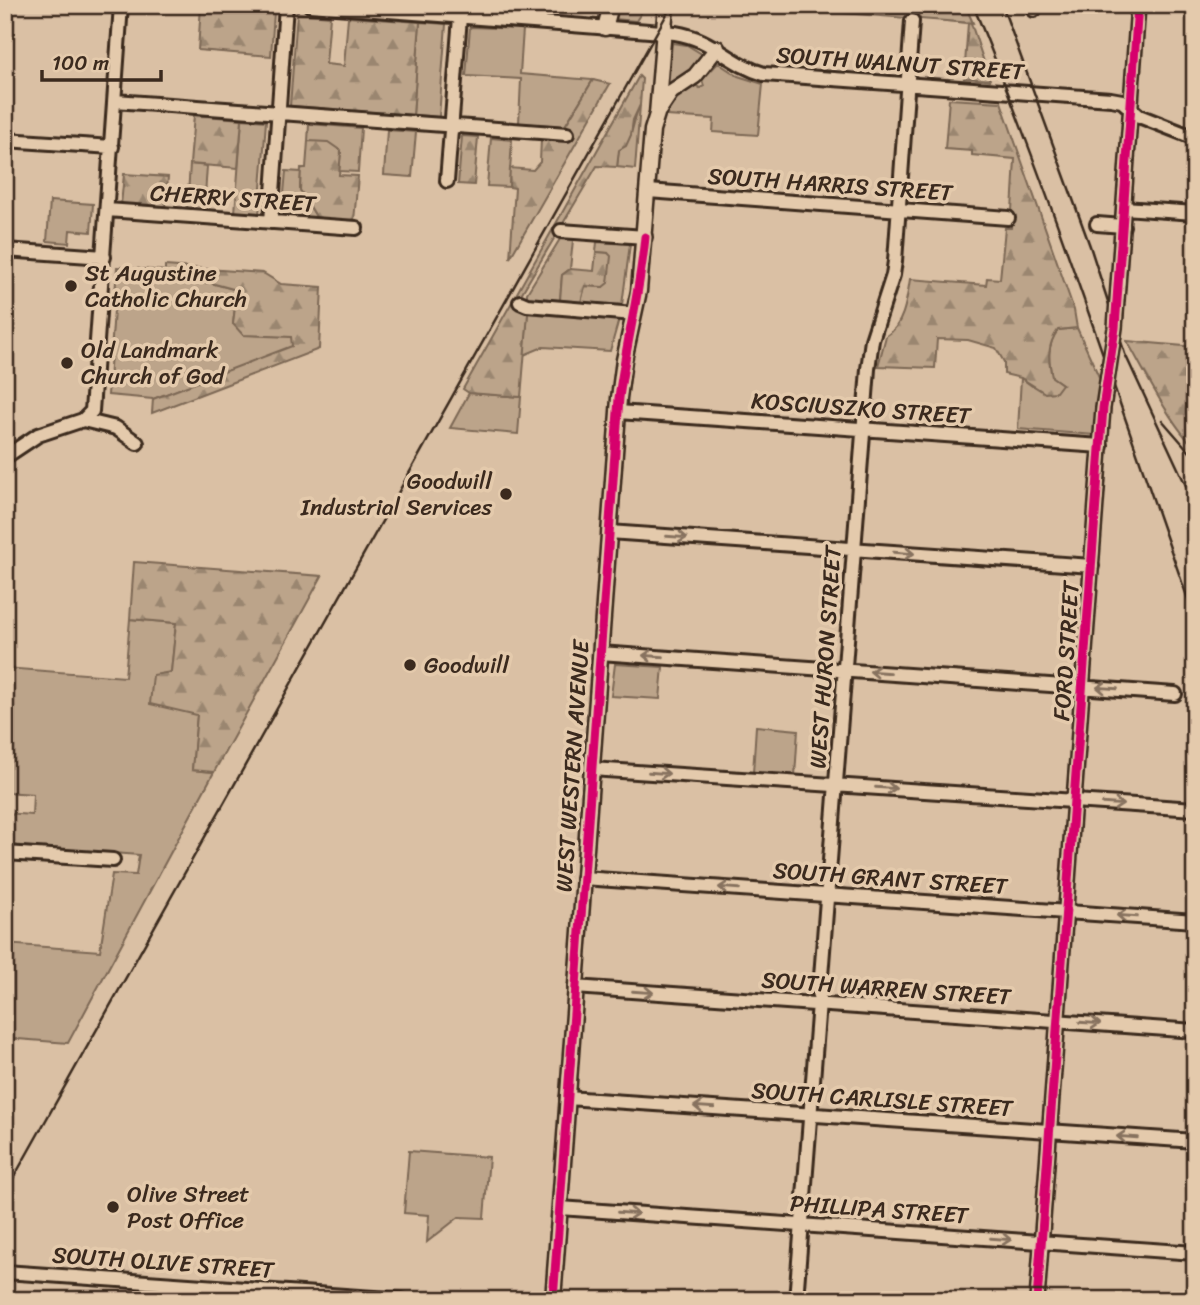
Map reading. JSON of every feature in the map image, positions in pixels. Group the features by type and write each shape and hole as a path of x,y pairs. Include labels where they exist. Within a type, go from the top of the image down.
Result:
{"main road":[{"path":"605,27 611,5"},
{"name":"WEST WESTERN AVENUE","path":"554,1300 618,412 645,237 652,130 657,114 657,5"},
{"name":"WEST WESTERN AVENUE","path":"652,130 648,114 659,31 666,5"},
{"path":"657,114 671,92 695,76 717,48"}],"street":[{"path":"5,457 37,435 83,420 92,411 121,5"},
{"path":"271,222 286,5"},
{"name":"SOUTH WALNUT STREET","path":"310,5 382,8 460,17 659,31 701,39 746,69 764,74 1122,101 1139,116 1195,138"},
{"path":"517,21 518,5"},
{"name":"FORD STREET","path":"1037,1300 1103,408 1115,328 1138,5"},
{"path":"447,181 460,17"},
{"name":"WEST HURON STREET","path":"796,1300 872,340 893,275 912,21"},
{"path":"115,101 567,134"},
{"path":"5,139 112,147"},
{"name":"SOUTH HARRIS STREET","path":"648,191 1008,218"},
{"path":"1124,208 1195,213"},
{"name":"CHERRY STREET","path":"107,210 356,228"},
{"path":"1097,224 1123,226"},
{"path":"561,231 645,237"},
{"path":"5,250 104,257"},
{"path":"520,302 527,305 634,314"},
{"name":"KOSCIUSZKO STREET","path":"618,412 1101,446"},
{"path":"83,420 116,428 138,443"},
{"path":"609,532 1092,566"},
{"path":"600,653 1175,694"},
{"path":"591,769 1195,809"},
{"path":"5,853 113,860"},
{"name":"SOUTH GRANT STREET","path":"583,878 1195,920"},
{"name":"SOUTH WARREN STREET","path":"575,987 1195,1031"},
{"name":"SOUTH CARLISLE STREET","path":"567,1098 1195,1142"},
{"name":"PHILLIPA STREET","path":"560,1208 1195,1253"},
{"name":"SOUTH OLIVE STREET","path":"5,1272 402,1300"}],"green space":[{"path":"617,5 646,5 636,21 614,19"},
{"path":"739,5 965,5 973,23 946,21"},
{"path":"965,5 990,80 964,78 968,23 946,21"},
{"path":"201,6 274,12 271,56 198,50"},
{"path":"297,13 330,16 326,64 344,66 348,17 420,22 413,115 290,106"},
{"path":"420,22 446,24 439,117 413,115"},
{"path":"470,27 523,29 520,74 593,80 565,126 519,123 521,79 466,76"},
{"path":"672,43 687,45 705,56 697,67 668,88"},
{"path":"718,63 738,76 763,84 758,135 713,132 714,119 667,116 670,105 677,97 695,85 700,88 704,86 702,80"},
{"path":"639,76 642,79 640,105 626,146 619,150 617,167 597,166 517,301 518,308 528,313 521,397 469,393 463,389"},
{"path":"593,80 610,84 510,258 515,188 509,187 510,168 533,170 540,162 541,139 563,140 572,128 565,126"},
{"path":"949,99 1001,102 1074,310 1077,328 1058,330 1050,347 1052,377 1062,384 1056,392 1045,393 1021,378 1004,374 1004,362 996,348 968,340 937,339 935,368 878,366 886,336 897,326 904,311 910,279 986,285 987,278 1000,279 1005,228 1011,228 1015,159 972,155 972,151 945,149"},
{"path":"640,105 635,169 617,167 619,150 630,136"},
{"path":"194,115 242,119 238,168 190,164"},
{"path":"242,119 266,121 259,215 235,213"},
{"path":"309,124 361,128 358,172 339,171 341,151 308,141"},
{"path":"387,130 416,132 412,177 384,175"},
{"path":"462,136 478,137 474,185 458,184"},
{"path":"491,138 512,140 509,187 487,186"},
{"path":"308,141 328,142 341,151 339,175 358,176 354,221 317,218 300,190 301,168 306,168"},
{"path":"190,164 207,166 204,211 187,210"},
{"path":"286,171 301,172 300,190 317,218 282,216"},
{"path":"124,174 168,177 165,208 121,205"},
{"path":"50,201 93,204 91,232 70,230 69,243 47,241"},
{"path":"560,239 573,240 570,269 562,275 560,300 527,298 527,293"},
{"path":"597,242 630,244 622,305 581,302 585,286 603,287 608,253 596,252"},
{"path":"596,252 608,253 611,256 608,283 603,287 585,286 581,302 560,300 562,275 570,269 594,271"},
{"path":"165,266 263,273 281,284 322,287 319,349 152,413 153,399 292,346 291,337 243,335 233,324 237,290 211,283 165,279"},
{"path":"117,267 165,271 165,279 211,283 237,290 233,324 292,337 292,347 153,399 108,395"},
{"path":"528,313 619,319 610,351 543,347 524,355"},
{"path":"1077,328 1100,379 1095,435 1018,429 1021,378 1032,386 1062,384 1052,377 1050,347 1058,330"},
{"path":"1127,341 1195,347 1195,447 1167,412"},
{"path":"469,393 521,397 518,434 450,428"},
{"path":"134,562 322,576 214,772 192,770 197,715 150,704 153,675 171,672 176,623 130,619"},
{"path":"130,619 176,623 171,673 197,715 192,770 214,772 68,1043 5,1038 5,944 100,951 112,874 136,875 139,855 5,845 5,813 32,815 33,794 5,792 5,668 125,677"},
{"path":"615,664 663,667 660,699 611,696"},
{"path":"756,726 798,730 795,776 753,773"},
{"path":"409,1151 489,1157 484,1218 459,1217 427,1242 429,1215 404,1213"}],"railway":[{"path":"5,1193 672,5"},
{"path":"973,5 1060,234 1195,619"},
{"path":"1002,5 1090,246 1125,354 1195,505"},
{"path":"1162,420 1195,458"}],"cycle path":[{"path":"1037,1300 1103,408 1115,328 1138,5"},
{"path":"553,1300 619,398 645,237"}],"place":[{"name":"St Augustine Catholic Church","path":"71,286"},
{"name":"Old Landmark Church of God","path":"67,363"},
{"name":"Goodwill Industrial Services","path":"506,494"},
{"name":"Goodwill","path":"410,665"},
{"name":"Olive Street Post Office","path":"113,1207"}]}
